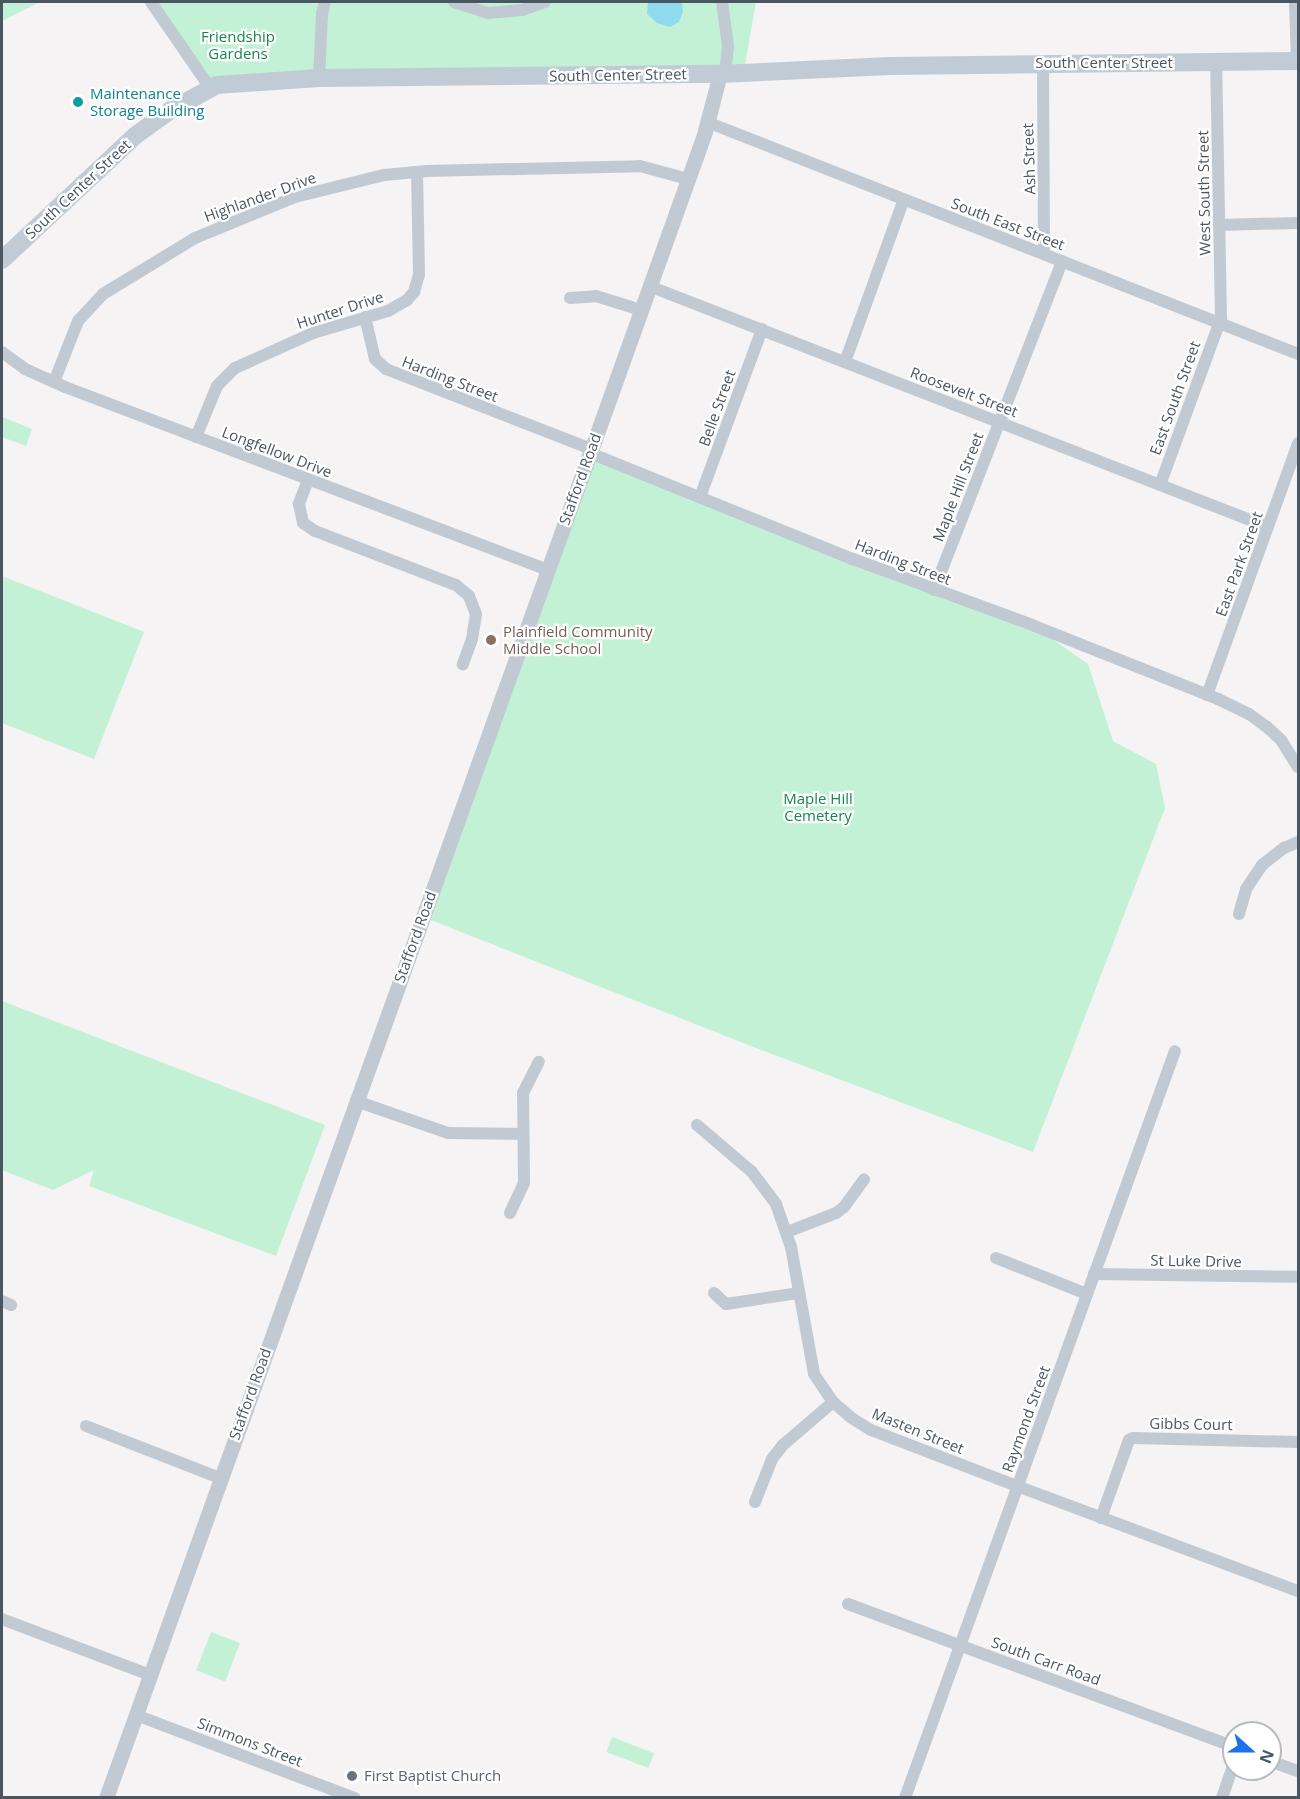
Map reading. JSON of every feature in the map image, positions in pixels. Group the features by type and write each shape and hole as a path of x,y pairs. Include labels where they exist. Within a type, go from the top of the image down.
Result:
{"main road":[{"name":"South Center Street","path":"2,260 136,135 171,110 210,88 226,84 319,78 722,74 890,66 1298,61"}],"street":[{"path":"151,2 210,88"},
{"path":"319,78 322,14 325,2"},
{"path":"454,2 488,13 504,13 545,2"},
{"path":"722,2 728,46 722,74"},
{"path":"1295,2 1298,61"},
{"name":"West South Street","path":"1216,62 1219,323"},
{"name":"Ash Street","path":"1043,63 1044,254"},
{"name":"Stafford Road","path":"105,1797 591,451 688,179 722,74"},
{"name":"South East Street","path":"707,122 1299,354"},
{"name":"Highlander Drive","path":"54,382 74,329 83,312 103,294 164,255 224,225 295,197 374,177 417,172 640,166 688,179"},
{"name":"Hunter Drive","path":"196,437 217,386 235,368 313,333 400,306 407,300 417,284 420,264 417,172"},
{"path":"845,362 904,199"},
{"path":"1219,225 1299,224"},
{"name":"Maple Hill Street","path":"934,590 1062,261"},
{"name":"Roosevelt Street","path":"650,286 1268,527"},
{"path":"570,298 596,296 641,310"},
{"name":"Harding Street","path":"365,317 375,359 386,369 934,590 1032,625 1207,695 1249,714 1267,727 1281,740 1299,767"},
{"name":"East South Street","path":"1160,485 1219,323"},
{"name":"Belle Street","path":"700,497 762,329"},
{"name":"Longfellow Drive","path":"2,352 25,369 54,382 548,570"},
{"name":"East Park Street","path":"1207,695 1299,442"},
{"path":"308,480 299,504 303,523 315,531 456,585 469,596 476,614 472,639 463,664"},
{"path":"1239,914 1246,889 1262,865 1284,848 1299,842"},
{"name":"Raymond Street","path":"905,1797 1175,1051"},
{"path":"510,1213 524,1183 523,1092 539,1062"},
{"path":"356,1101 448,1133 522,1134"},
{"name":"Masten Street","path":"697,1125 752,1172 776,1204 787,1232 814,1374 833,1402 860,1425 1299,1591"},
{"path":"787,1232 836,1213 844,1207 864,1179"},
{"path":"996,1258 1087,1294"},
{"name":"St Luke Drive","path":"1094,1274 1299,1277"},
{"path":"714,1293 726,1304 799,1293"},
{"path":"754,1502 768,1466 783,1445 833,1402"},
{"path":"86,1426 220,1478"},
{"name":"Gibbs Court","path":"1101,1518 1129,1440 1132,1438 1299,1442"},
{"name":"South Carr Road","path":"848,1604 1222,1743"},
{"path":"2,1619 150,1675"},
{"name":"Simmons Street","path":"136,1715 355,1797"},
{"path":"1282,1765 1299,1771"},
{"path":"1222,1797 1228,1781"}],"green space":[{"path":"2,2 40,2 2,21"},
{"name":"Friendship Gardens","path":"148,2 756,2 745,65 210,88"},
{"path":"2,417 32,429 26,446 2,437"},
{"name":"Maple Hill Cemetery","path":"590,453 1032,625 1088,664 1113,741 1156,764 1165,808 1033,1152 756,1048 423,917"},
{"path":"2,576 144,632 94,759 2,723"},
{"path":"2,1001 325,1125 276,1256 89,1186 94,1170 53,1190 2,1170"},
{"path":"211,1632 240,1643 225,1681 196,1670"},
{"path":"612,1737 654,1753 648,1768 606,1752"}],"water":[{"path":"648,2 682,2 683,12 679,22 670,27 657,23 647,14"}],"place":[{"name":"Maintenance Storage Building","path":"78,102"},
{"name":"Plainfield Community Middle School","path":"491,640"},
{"name":"First Baptist Church","path":"352,1776"}]}
